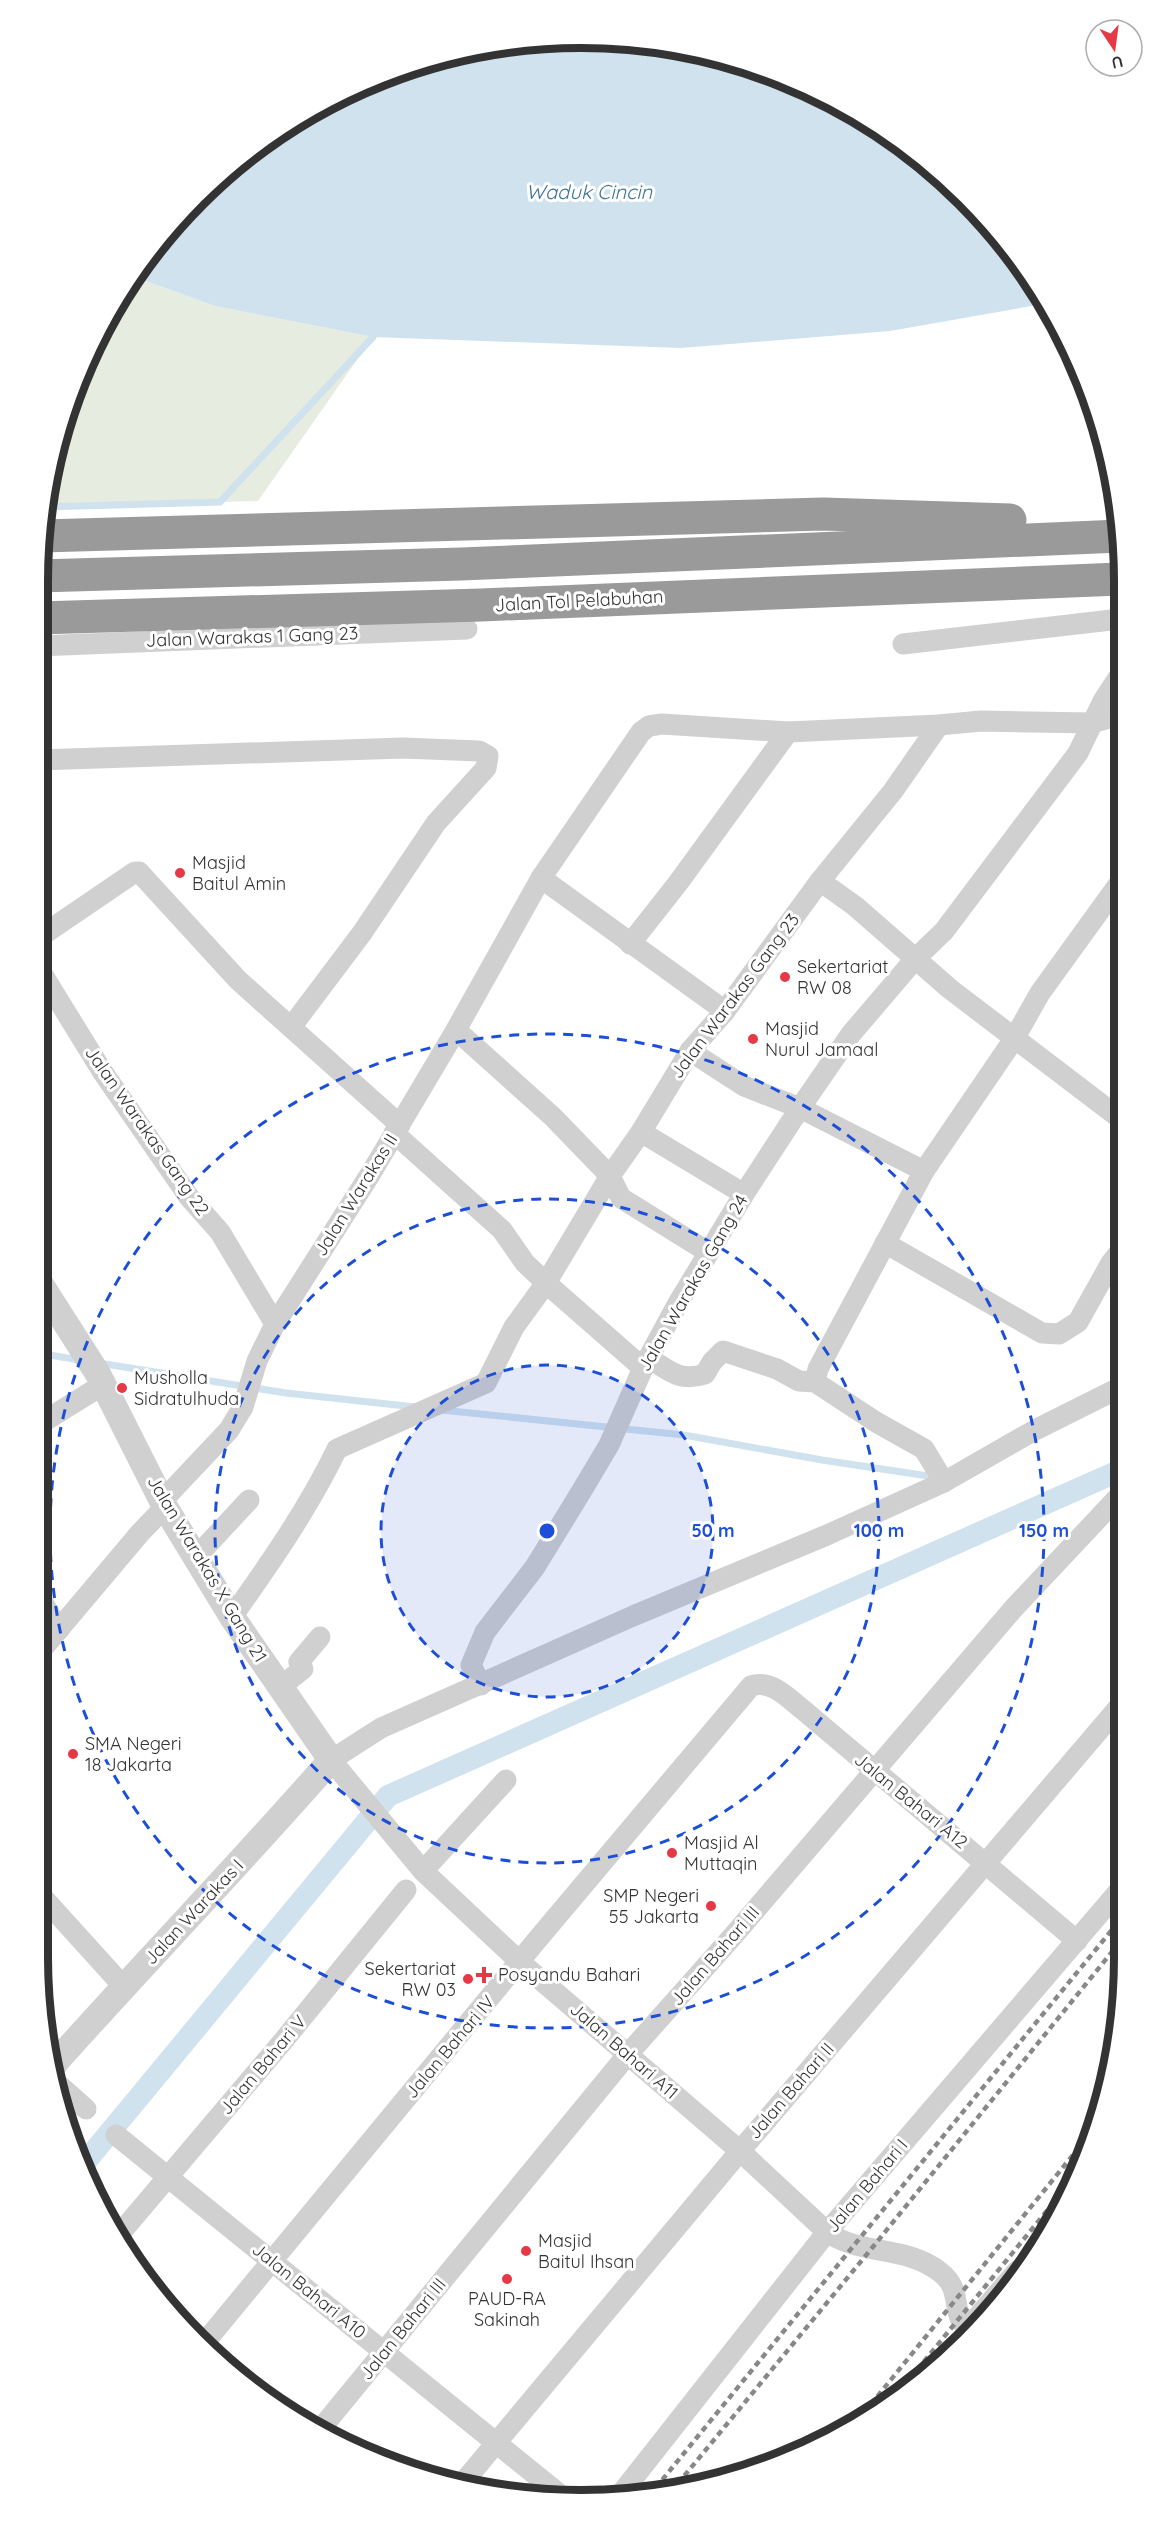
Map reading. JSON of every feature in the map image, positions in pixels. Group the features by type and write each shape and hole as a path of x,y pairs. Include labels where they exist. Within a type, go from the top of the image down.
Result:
{"highway":[{"path":"50,536 296,527 823,514 1110,523"},
{"path":"48,576 450,564 1112,536"},
{"name":"Jalan Tol Pelabuhan","path":"48,618 481,605 1114,579"}],"street":[{"path":"903,644 1114,620"},
{"name":"Jalan Warakas 1 Gang 23","path":"48,646 468,629"},
{"name":"Jalan Warakas Gang 24","path":"481,1685 471,1665 485,1632 535,1567 609,1445 646,1363 708,1252 744,1194 851,1034 915,959 944,931 1065,771 1078,753 1103,701 1114,684"},
{"path":"630,944 678,883 788,732 981,721 1092,723 1114,717"},
{"name":"Jalan Warakas II","path":"48,1643 163,1504 229,1430 243,1407 257,1361 275,1324 371,1173 456,1030 541,878 641,732 649,726 662,724 788,732"},
{"name":"Jalan Warakas Gang 23","path":"232,1617 288,1537 337,1449 486,1383 514,1328 546,1283 610,1176 641,1132 690,1051 725,1011 820,880 893,791 939,725"},
{"path":"48,760 403,748 480,751 488,756 486,768 436,823 362,933 292,1026"},
{"path":"48,931 135,872 139,872 238,980 292,1026 502,1230 525,1263 546,1283 646,1363 679,1377 688,1377 705,1374 712,1362 723,1351 777,1369 799,1381 815,1382 876,1422 924,1449 941,1477"},
{"path":"541,878 725,1011"},
{"path":"820,880 855,906 915,959 1014,1039 1114,1114"},
{"path":"815,1382 818,1369 924,1171 1014,1039 1040,993 1114,891"},
{"name":"Jalan Warakas Gang 22","path":"48,983 102,1071 189,1197 220,1232 275,1324"},
{"path":"456,1030 553,1117 610,1176 621,1198 708,1252"},
{"path":"690,1051 744,1086 800,1108 924,1171"},
{"path":"641,1132 744,1194"},
{"path":"885,1243 1042,1333 1059,1334 1078,1322 1114,1259"},
{"name":"Jalan Warakas X Gang 21","path":"48,1300 98,1374 163,1504 232,1617 338,1770"},
{"path":"48,1416 98,1374"},
{"path":"338,1770 381,1728 633,1616 827,1535 1114,1390"},
{"path":"196,1557 249,1500"},
{"name":"Jalan Bahari III","path":"324,2424 628,2054 1014,1609 1114,1502"},
{"path":"48,1611 59,1630"},
{"path":"280,1687 303,1670 299,1662 320,1637"},
{"name":"Jalan Bahari A12","path":"740,1697 751,1686 758,1684 776,1689 1077,1941"},
{"name":"Jalan Bahari IV","path":"209,2338 740,1697"},
{"name":"Jalan Bahari II","path":"467,2478 740,2151 1114,1713"},
{"name":"Jalan Bahari A11","path":"338,1770 423,1871 520,1962 740,2151 827,2232 855,2246 900,2252 917,2258 940,2272 955,2290 959,2319 964,2327"},
{"name":"Jalan Warakas I","path":"58,2060 123,1986 240,1864 338,1770"},
{"path":"423,1871 507,1780"},
{"name":"Jalan Bahari V","path":"123,2230 284,2040 406,1890"},
{"name":"Jalan Bahari I","path":"626,2488 827,2232 1114,1897"},
{"path":"48,1903 123,1986"},
{"path":"65,2090 86,2109"},
{"name":"Jalan Bahari A10","path":"116,2135 553,2489"}],"shaded area":[{"path":"142,280 215,306 373,337 258,501 54,507 58,477 76,410 103,345 119,314"}],"water":[{"name":"Waduk Cincin","path":"581,48 651,53 719,66 785,89 848,119 905,158 958,204 1004,257 1037,305 890,331 681,348 373,337 215,306 142,280 180,230 204,204 257,158 285,138 345,103 410,76 477,58 546,49"}],"waterway":[{"path":"54,507 220,502 373,337"},
{"path":"48,1355 79,1360"},
{"path":"99,1363 286,1393 415,1407"},
{"path":"441,1410 684,1435 822,1460 935,1477"},
{"path":"88,2159 388,1796 1114,1473"}],"railway":[{"path":"659,2484 1114,1927"},
{"path":"680,2481 1114,1949"},
{"path":"872,2404 1078,2149"},
{"path":"917,2371 1055,2201"}],"place":[{"name":"Masjid Baitul Amin","path":"180,873"},
{"name":"Sekertariat RW 08","path":"785,977"},
{"name":"Masjid Nurul Jamaal","path":"753,1039"},
{"name":"Musholla Sidratulhuda","path":"122,1388"},
{"name":"SMA Negeri 18 Jakarta","path":"73,1754"},
{"name":"Masjid Al Muttaqin","path":"672,1853"},
{"name":"SMP Negeri 55 Jakarta","path":"711,1906"},
{"name":"Posyandu Bahari","path":"484,1975"},
{"name":"Sekertariat RW 03","path":"468,1979"},
{"name":"Masjid Baitul Ihsan","path":"526,2251"},
{"name":"PAUD-RA Sakinah","path":"507,2279"}]}
